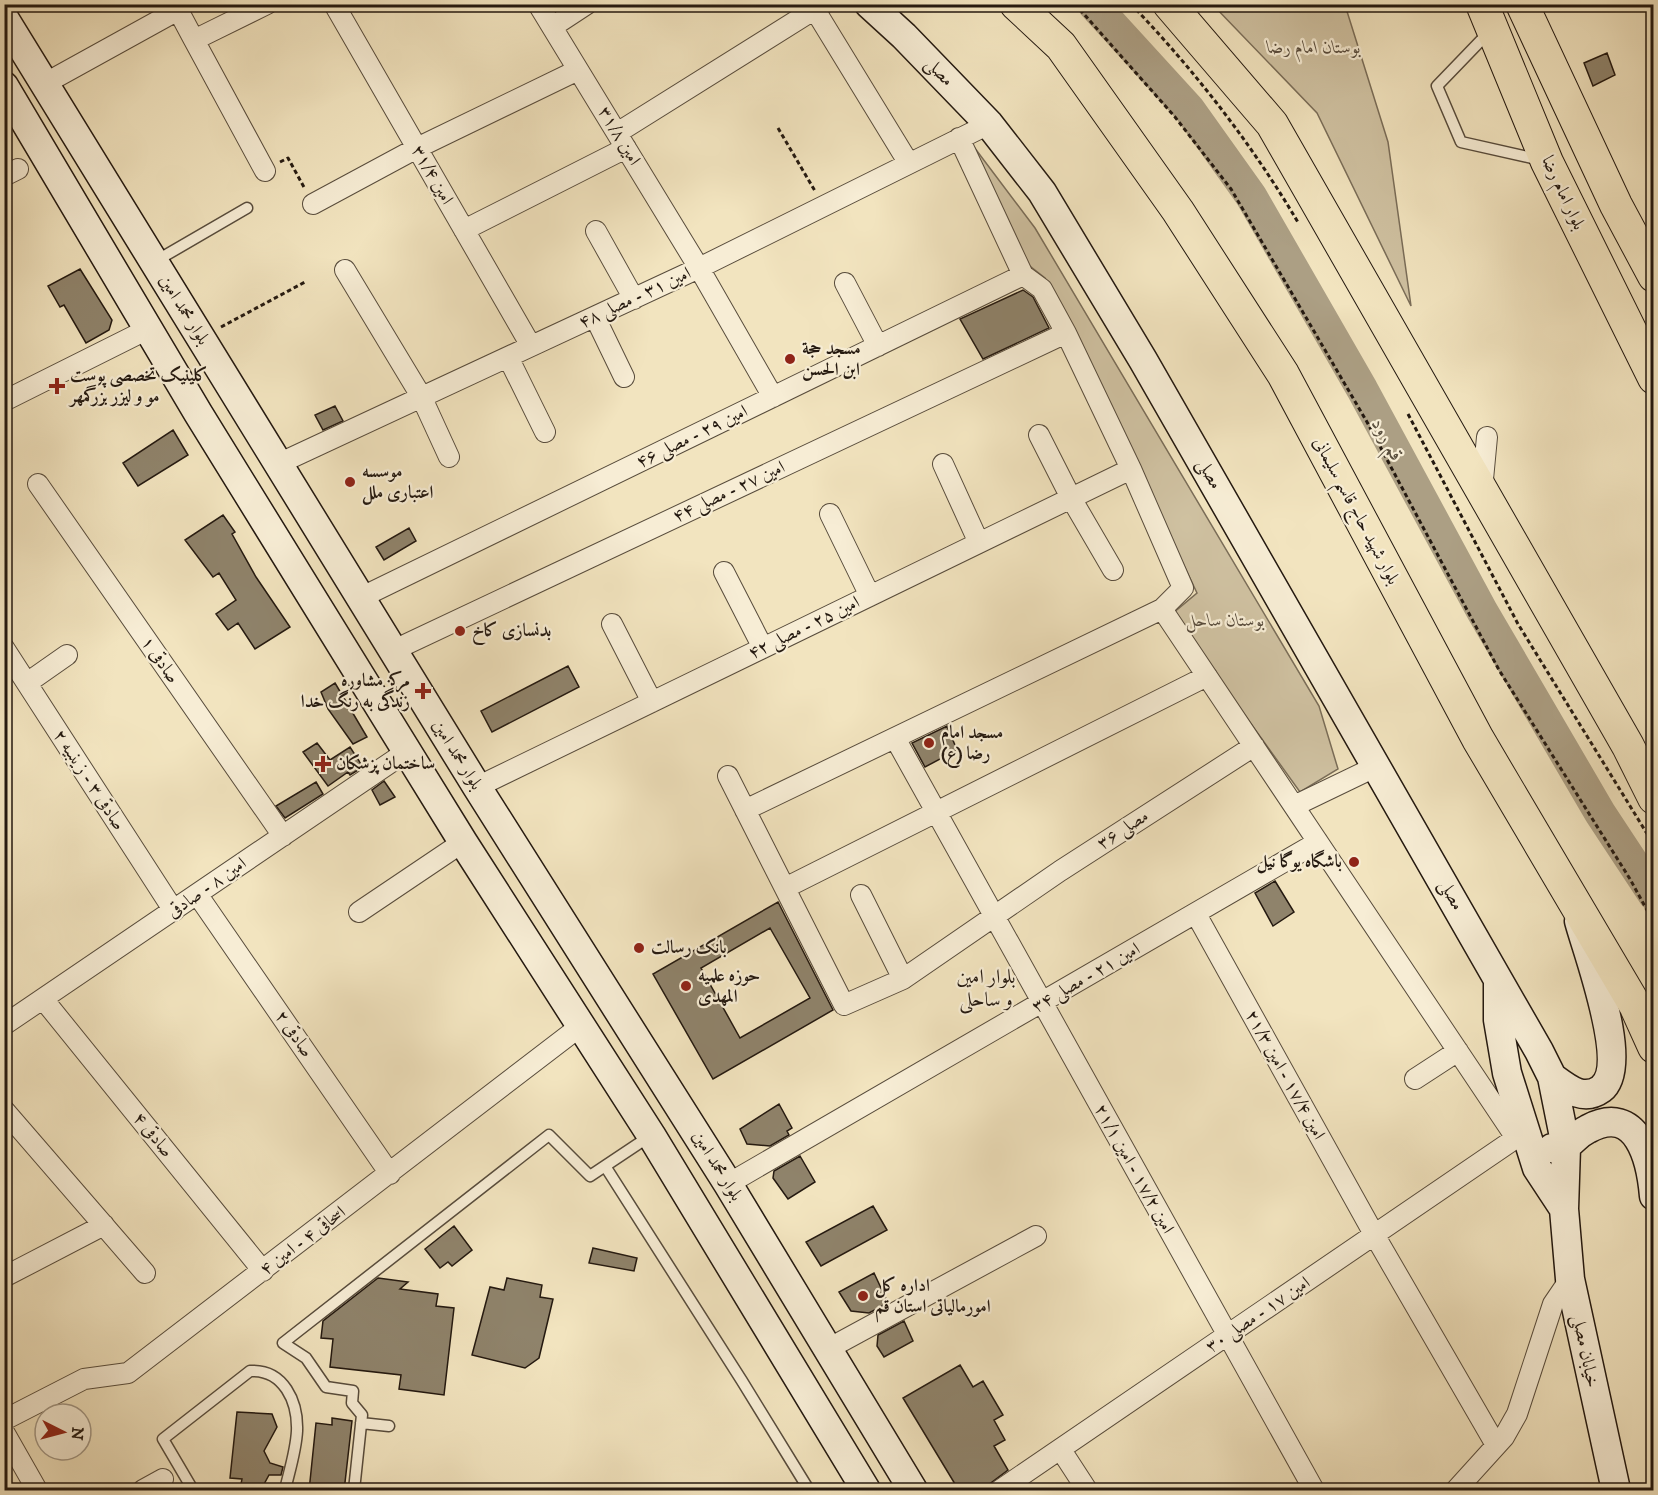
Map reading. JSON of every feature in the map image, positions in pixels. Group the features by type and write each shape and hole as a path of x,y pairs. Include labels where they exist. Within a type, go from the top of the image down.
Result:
{"main road":[{"name":"مصلی","path":"869,4 904,36 989,124 1048,202 1143,360 1377,766 1552,1077"},
{"name":"بلوار شهید حاج قاسم سلیمانی","path":"1016,4 1061,46 1178,211 1283,374 1478,739 1635,1005 1653,1047"},
{"path":"1169,4 1272,124 1644,773 1653,798"},
{"path":"1522,4 1616,205 1653,276"},
{"name":"بلوار امام رضا","path":"1487,16 1547,162 1653,378"},
{"name":"بلوار محمد امین","path":"4,18 392,651 728,1184 913,1491"},
{"path":"4,86 148,329 409,750 463,842 651,1136 866,1491"},
{"path":"409,750 441,728"},
{"path":"1552,1077 1580,1095 1594,1094 1606,1084 1613,1068 1612,1039 1574,902"},
{"path":"1498,980 1498,1020 1522,1141 1564,1209"},
{"name":"خیابان مصلی","path":"1552,1077 1566,1147 1564,1209 1570,1279 1616,1491"},
{"path":"1522,1141 1566,1147 1590,1128 1606,1123 1625,1126 1635,1132 1644,1145 1652,1174 1653,1196"}],"street":[{"path":"194,40 267,4"},
{"name":"امین ۳۱/۴","path":"334,4 531,346"},
{"name":"امین ۳۱/۸","path":"538,4 699,268 773,397"},
{"path":"552,27 587,4"},
{"path":"464,230 622,141 819,7 908,162"},
{"path":"44,84 178,10 265,171"},
{"path":"313,204 417,148 578,70"},
{"name":"امین ۳۱ - مصلی ۴۸","path":"278,464 699,268 908,162 989,124"},
{"path":"745,810 1162,609 1183,588 1131,469 1066,333 1042,290 1023,275 959,138"},
{"path":"596,231 634,299"},
{"path":"345,270 421,396 449,457"},
{"name":"امین ۲۹ - مصلی ۴۶","path":"360,598 1023,275"},
{"path":"845,284 878,346"},
{"path":"595,317 624,376"},
{"path":"4,401 148,329"},
{"name":"امین ۲۷ - مصلی ۴۴","path":"392,651 1066,333"},
{"path":"507,357 545,432"},
{"path":"1039,435 1071,498 1113,570"},
{"path":"1482,490 1487,437"},
{"path":"943,464 979,543"},
{"name":"امین ۲۵ - مصلی ۴۲","path":"477,787 1131,469"},
{"name":"صادقی ۱","path":"38,484 283,836"},
{"path":"830,514 870,596"},
{"path":"724,572 763,648"},
{"path":"1162,609 1458,1052 1522,1141"},
{"path":"612,624 652,702"},
{"name":"صادقی ۳ - زینبیه ۲","path":"4,648 174,911"},
{"path":"27,683 67,655"},
{"path":"728,776 785,888 1207,676"},
{"name":"امین ۱۷/۲ - امین ۲۱/۱","path":"895,738 1314,1491"},
{"name":"مصلی ۳۶","path":"785,888 844,1005 903,979 994,916 1254,746"},
{"name":"امین ۸ - صادقی","path":"4,1025 409,750"},
{"path":"1294,806 1377,766"},
{"path":"359,912 463,842"},
{"name":"امین ۲۱ - مصلی ۳۴","path":"728,1184 1318,842"},
{"name":"صادقی ۲","path":"197,894 390,1174"},
{"path":"861,895 903,979"},
{"name":"امین ۱۷/۴ - امین ۲۱/۳","path":"1196,914 1375,1236 1496,1445"},
{"name":"صادقی ۴","path":"43,999 263,1271"},
{"name":"اسحاقی ۴ - امین ۴","path":"4,1419 84,1379 128,1373 582,1025"},
{"path":"1415,1079 1458,1052"},
{"path":"4,1110 145,1273"},
{"name":"امین ۱۷ - مصلی ۳۰","path":"1000,1491 1226,1335 1522,1141"},
{"path":"4,1277 104,1225"},
{"path":"826,1350 1036,1236"},
{"path":"1456,1491 1496,1445 1517,1414 1553,1304 1570,1279"},
{"path":"4,1432 37,1491"},
{"path":"1061,1450 1087,1491"},
{"path":"143,1491 163,1479"}],"lane":[{"path":"1487,16 1437,86 1461,142 1547,162"},
{"path":"154,262 247,208"},
{"path":"354,1491 362,1415 352,1403 353,1391 326,1387 306,1358 284,1342 549,1135 590,1176 651,1136"},
{"path":"605,1166 809,1491"},
{"path":"193,1491 164,1439 250,1371 262,1370 277,1377 286,1387 295,1407 297,1432 285,1491"},
{"path":"361,1423 389,1426"},
{"path":"163,1479 181,1469"}],"path":[{"path":"1075,4 1174,117 1232,189 1367,422 1499,670 1630,879 1653,923"},
{"path":"1131,4 1236,128 1268,171 1304,232"},
{"path":"778,128 823,205"},
{"path":"265,171 288,158 313,204"},
{"path":"201,338 305,282"},
{"path":"1403,405 1518,624 1653,845"}],"green space":[{"name":"بوستان امام رضا","path":"1213,5 1345,5 1388,142 1411,306 1317,113"},
{"name":"بوستان ساحل","path":"974,147 1035,228 1319,706 1338,769 1300,792 1172,614 1197,593 1076,338 1045,278 1026,263"}],"building":[{"path":"1607,53 1615,75 1593,86 1584,63"},
{"path":"80,269 112,320 109,330 86,343 64,305 60,307 48,286"},
{"path":"1023,290 1033,297 1049,328 983,359 960,319"},
{"path":"335,406 343,421 323,430 315,415"},
{"path":"173,430 188,455 138,486 123,463"},
{"path":"223,515 235,532 232,534 256,577 290,627 255,649 238,623 228,630 216,614 236,600 219,573 213,577 185,540"},
{"path":"409,528 416,541 384,560 376,547"},
{"path":"568,666 579,687 492,732 481,711"},
{"path":"335,683 367,737 353,744 328,709 321,692"},
{"path":"947,726 957,750 925,767 912,743"},
{"path":"317,743 330,760 350,747 363,767 350,775 348,772 328,786 303,752"},
{"path":"384,781 395,797 380,805 372,790"},
{"path":"316,782 323,794 285,818 276,806"},
{"path":"1275,881 1294,912 1273,926 1255,893"},
{"name":"حوزه علمیه المهدی","path":"778,902 833,1010 713,1079 653,974","holes":["770,928 810,998 740,1038 701,968"]},
{"path":"779,1104 792,1128 787,1131 789,1135 770,1146 747,1144 740,1129"},
{"path":"800,1156 815,1182 788,1199 773,1178 774,1171"},
{"path":"873,1206 887,1230 821,1266 806,1242"},
{"path":"454,1226 472,1250 452,1266 448,1262 440,1268 425,1249"},
{"path":"593,1248 637,1258 634,1271 589,1263"},
{"name":"اداره کل امورمالیاتی استان قم","path":"874,1273 888,1303 869,1313 851,1311 839,1292"},
{"path":"378,1278 408,1282 400,1289 438,1294 436,1306 454,1308 444,1395 399,1389 401,1375 330,1367 333,1339 321,1338 323,1321"},
{"path":"507,1278 542,1285 540,1297 553,1299 539,1358 525,1368 472,1355 490,1287 504,1290"},
{"path":"904,1321 913,1341 884,1357 877,1346 878,1335"},
{"path":"960,1365 973,1387 983,1381 1003,1415 994,1420 1005,1440 994,1446 1008,1470 980,1491 958,1489 903,1398"},
{"path":"237,1412 272,1414 277,1427 264,1451 270,1463 283,1467 281,1475 269,1475 263,1486 256,1485 256,1491 240,1489 242,1479 230,1478"},
{"path":"332,1418 352,1421 344,1491 309,1491 316,1423 332,1425"}],"waterway":[{"name":"قم رود","path":"1093,4 1189,109 1251,196 1362,389 1482,611 1600,813 1654,895"}],"place":[{"name":"مسجد حجة ابن الحسن","path":"790,359"},
{"name":"کلینیک تخصصی پوست مو و لیزر بزرگمهر","path":"57,386"},
{"name":"موسسه اعتباری ملل","path":"350,482"},
{"name":"بدنسازی کاخ","path":"460,631"},
{"name":"مرکز مشاوره زندگی به رنگ خدا","path":"423,691"},
{"name":"مسجد امام رضا (ع)","path":"929,743"},
{"name":"ساختمان پزشکان","path":"323,764"},
{"name":"باشگاه یوگا نیل","path":"1354,862"},
{"name":"بانک رسالت","path":"639,948"},
{"name":"حوزه علمیه المهدی","path":"686,986"},
{"name":"اداره کل امورمالیاتی استان قم","path":"863,1296"}],"district":[{"name":"بلوار امین و ساحلی","path":"986,988"}]}
